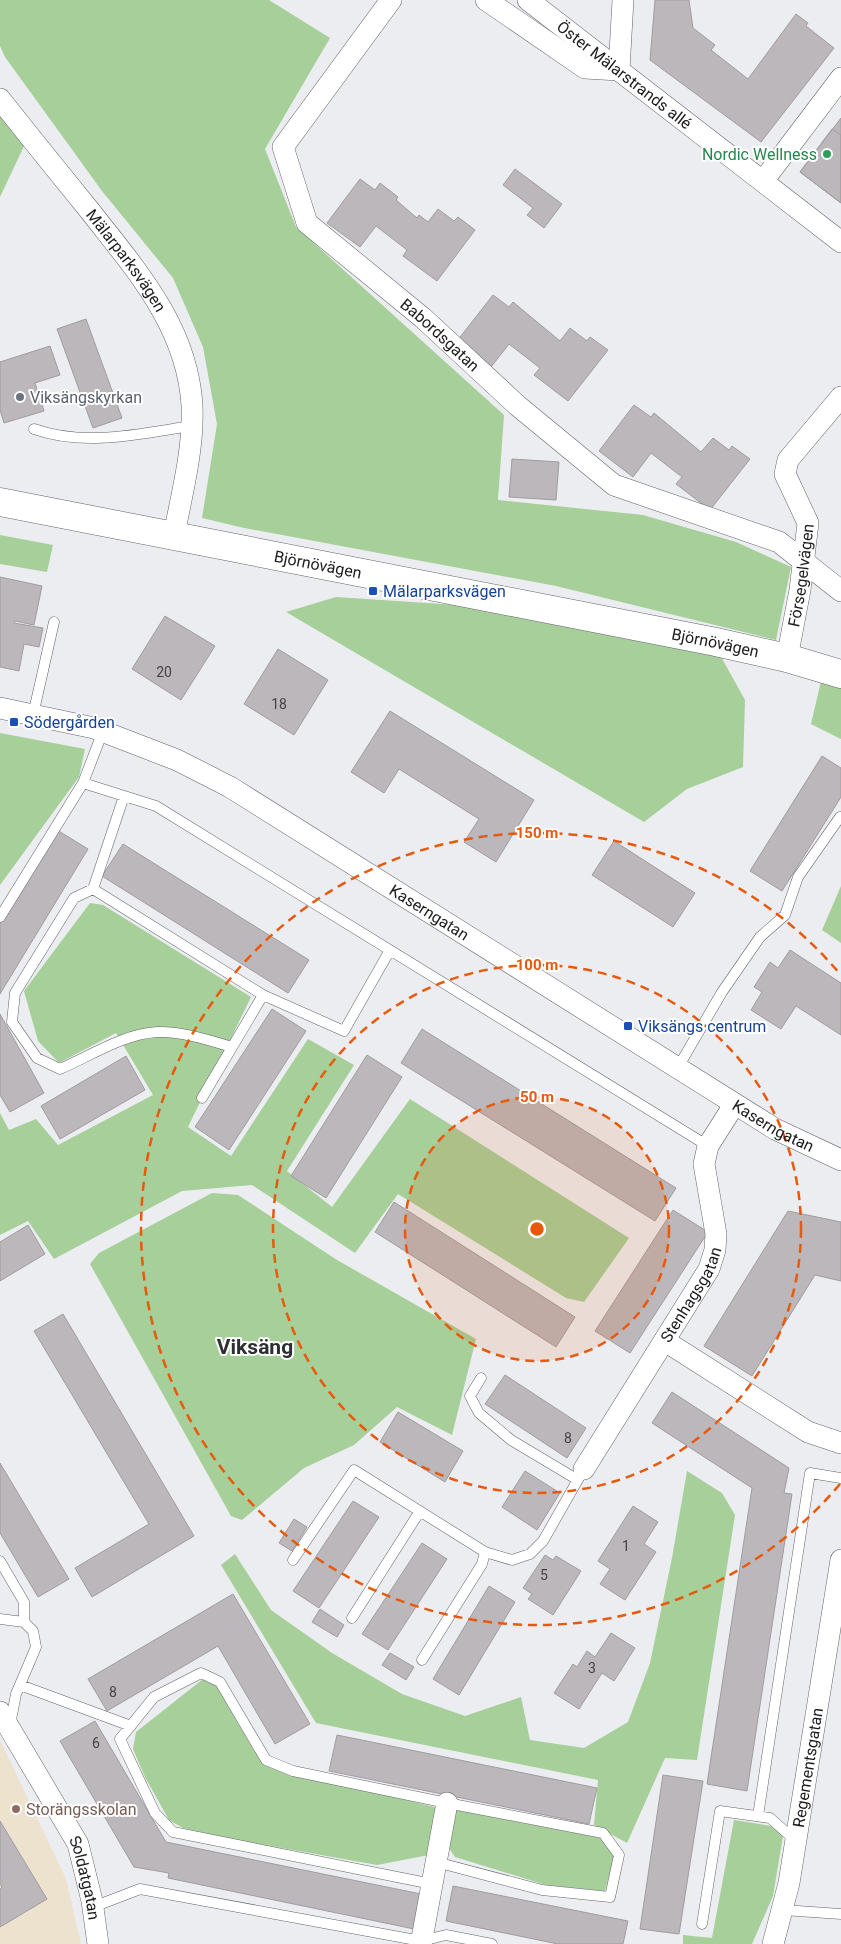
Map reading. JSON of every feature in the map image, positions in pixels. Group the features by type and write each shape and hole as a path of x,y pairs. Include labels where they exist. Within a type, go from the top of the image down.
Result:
{"main road":[{"name":"Björnövägen","path":"0,502 787,658 841,674"}],"street":[{"name":"Babordsgatan","path":"391,0 283,147 307,223 423,318 518,406 614,485 779,542 803,562"},
{"path":"486,0 585,68 619,70 623,0"},
{"name":"Öster Mälarstrands allé","path":"528,0 841,242"},
{"path":"763,181 841,78"},
{"name":"Mälarparksvägen","path":"0,99 147,283 161,305 182,354 192,405 189,458 174,536"},
{"name":"Försegelvägen","path":"787,658 808,523 785,474 788,460 841,397"},
{"path":"803,562 841,591"},
{"name":"Kaserngatan","path":"0,708 103,731 177,760 230,787 734,1105 775,1129 841,1160"},
{"name":"Stenhagsgatan","path":"581,1474 709,1269 715,1250 714,1215 704,1164 708,1146 734,1105"},
{"path":"665,1341 808,1432 841,1443"},
{"name":"Regementsgatan","path":"773,1944 783,1910 796,1841 838,1591 841,1560"},
{"name":"Soldatgatan","path":"5,1720 78,1844 93,1907 98,1944"},
{"path":"421,1942 447,1804"}],"lane":[{"path":"34,429 52,436 103,439 191,426"},
{"path":"33,715 54,622"},
{"path":"0,917 83,783 103,731"},
{"path":"83,783 156,806 708,1146"},
{"path":"124,796 93,889 74,898 15,993 12,1022 37,1058 60,1069 131,1037 157,1032 199,1038 232,1046"},
{"path":"677,1069 733,976 760,937 785,915 798,878 840,817"},
{"path":"93,889 263,995 344,1031 390,950"},
{"path":"202,1098 263,995"},
{"path":"293,1560 354,1470 485,1552 512,1560 530,1554 543,1541 581,1474 511,1440 480,1413 470,1396 481,1378"},
{"path":"758,1816 810,1473 841,1478"},
{"path":"352,1618 420,1511"},
{"path":"422,1660 482,1564 485,1552"},
{"path":"0,1561 24,1602 24,1622"},
{"path":"0,1619 24,1622 33,1631 36,1647 5,1720"},
{"path":"432,1884 173,1832 155,1813 120,1739 154,1697 201,1673 220,1682 266,1760 293,1771 447,1804 604,1833 619,1855 610,1897 542,1890 436,1862"},
{"path":"20,1685 131,1726"},
{"path":"702,1924 720,1811 770,1818 796,1841"},
{"path":"93,1907 140,1889 421,1942 446,1935 492,1944"},
{"path":"783,1910 841,1914"}],"shaded area":[{"name":"Storängsskolan","path":"0,1740 66,1879 81,1944 0,1944"}],"green space":[{"path":"0,0 269,0 330,38 265,149 296,227 504,415 498,500 643,515 736,542 791,567 776,640 556,586 244,528 202,518 217,424 203,347 173,278 102,191 5,57 0,46"},
{"path":"0,114 24,146 0,197"},
{"path":"0,535 53,545 47,572 0,564"},
{"path":"336,597 487,607 720,655 745,700 743,767 687,789 644,822 286,612"},
{"path":"822,677 841,682 841,739 811,724"},
{"path":"0,733 85,749 79,777 0,885"},
{"path":"841,886 841,943 822,930"},
{"path":"90,903 103,905 251,997 188,1127 231,1156 308,1039 354,1065 287,1171 332,1207 410,1099 629,1238 584,1302 566,1298 398,1194 355,1253 252,1185 182,1191 54,1259 28,1221 0,1235 0,1113 9,1130 36,1119 58,1145 153,1095 116,1033 59,1063 38,1041 24,991"},
{"path":"212,1193 238,1195 337,1260 476,1339 452,1435 397,1407 354,1445 304,1468 242,1520 231,1516 90,1264 99,1253"},
{"path":"687,1471 722,1493 735,1515 697,1760 665,1758 627,1843 594,1825 598,1780 316,1723 221,1565 235,1554 271,1610 332,1653 402,1694 465,1716 521,1697 530,1740 584,1748 628,1722 650,1663 672,1558"},
{"path":"203,1679 217,1685 267,1765 438,1808 429,1855 377,1865 231,1839 183,1828 169,1820 145,1777 133,1749 136,1732"},
{"path":"456,1810 601,1838 614,1857 605,1891 546,1885 455,1857 449,1848"},
{"path":"734,1820 771,1826 783,1836 773,1896 752,1944 683,1944 683,1935 712,1938"}],"building":[{"path":"655,0 689,0 693,28 715,45 711,50 748,79 796,14 808,23 806,26 834,48 761,142 650,60"},
{"name":"Nordic Wellness","path":"841,118 841,203 800,172"},
{"name":"Nordic Wellness","path":"832,129 841,135 841,203 800,172"},
{"path":"515,169 562,204 544,228 527,215 533,208 503,185"},
{"path":"360,179 375,190 380,183 398,197 396,200 417,218 419,215 428,222 438,209 454,221 458,217 475,230 437,281 403,256 407,250 376,226 360,247 327,223"},
{"path":"493,295 509,307 513,302 560,341 570,328 587,341 590,337 608,350 568,401 534,375 540,368 509,344 491,367 457,341"},
{"path":"86,319 122,418 93,428 57,329"},
{"name":"Viksängskyrkan","path":"50,346 60,375 35,383 44,411 4,423 0,410 0,362"},
{"path":"634,405 651,417 654,413 701,452 713,438 729,450 732,446 750,459 710,510 676,484 682,477 651,453 633,477 599,451"},
{"path":"512,459 559,462 556,500 509,497"},
{"path":"0,577 42,586 34,625 15,621 14,623 43,628 39,647 24,644 19,671 0,667"},
{"path":"165,616 215,646 181,700 132,669"},
{"path":"278,649 328,680 294,735 244,704"},
{"path":"390,711 534,800 496,862 464,842 479,819 399,769 384,793 351,772"},
{"path":"822,756 841,768 841,797 782,891 750,871"},
{"path":"57,830 88,849 0,994 0,924"},
{"path":"614,841 695,893 673,927 592,875"},
{"path":"123,844 309,960 288,993 102,876"},
{"path":"790,950 841,983 841,1035 796,1006 781,1029 751,1010 762,992 754,987 770,962 778,968"},
{"path":"272,1009 306,1031 229,1150 195,1127"},
{"path":"0,1014 44,1093 10,1112 0,1095"},
{"path":"422,1029 676,1188 655,1221 401,1063"},
{"path":"367,1055 402,1077 326,1198 291,1176"},
{"path":"126,1056 145,1090 60,1139 41,1106"},
{"path":"394,1202 575,1317 556,1347 375,1232"},
{"path":"673,1210 708,1232 630,1353 595,1331"},
{"path":"788,1211 841,1222 841,1281 815,1275 752,1376 704,1346"},
{"path":"28,1225 45,1254 0,1281 0,1242"},
{"path":"63,1314 194,1536 92,1597 75,1568 149,1524 34,1331"},
{"path":"505,1375 586,1428 567,1458 485,1404"},
{"path":"672,1392 789,1468 784,1493 792,1494 747,1791 707,1784 752,1488 652,1423"},
{"path":"398,1412 463,1451 445,1482 380,1442"},
{"path":"0,1463 69,1579 38,1597 0,1533"},
{"path":"525,1471 560,1493 537,1530 502,1507"},
{"path":"353,1501 379,1517 319,1608 293,1591"},
{"path":"633,1506 658,1522 644,1544 656,1552 625,1600 600,1584 610,1569 598,1561"},
{"path":"294,1519 307,1527 292,1551 279,1543"},
{"path":"422,1543 447,1559 388,1650 362,1634"},
{"path":"545,1555 553,1560 556,1556 581,1571 553,1615 528,1599 532,1594 523,1588"},
{"path":"489,1586 515,1602 459,1695 433,1679"},
{"path":"233,1594 310,1724 275,1744 218,1646 107,1711 88,1679"},
{"path":"320,1609 344,1625 337,1637 312,1622"},
{"path":"611,1633 635,1648 614,1681 602,1673 579,1709 554,1693 573,1664 577,1667 587,1651 595,1657"},
{"path":"390,1653 414,1667 406,1680 382,1665"},
{"path":"95,1721 166,1842 426,1895 419,1930 168,1878 169,1873 134,1867 60,1741"},
{"path":"337,1735 597,1788 589,1824 329,1771"},
{"path":"663,1775 703,1781 679,1934 640,1929"},
{"path":"0,1821 47,1899 0,1927 0,1889 2,1887 0,1884"},
{"path":"453,1886 628,1921 623,1944 558,1944 446,1921"}],"place":[{"name":"Nordic Wellness","path":"827,154"},
{"name":"Viksängskyrkan","path":"20,397"},
{"name":"Mälarparksvägen","path":"373,591"},
{"name":"Södergården","path":"14,722"},
{"name":"Viksängs centrum","path":"628,1026"},
{"name":"Storängsskolan","path":"16,1809"}],"district":[{"name":"Viksäng","path":"255,1347"}]}
